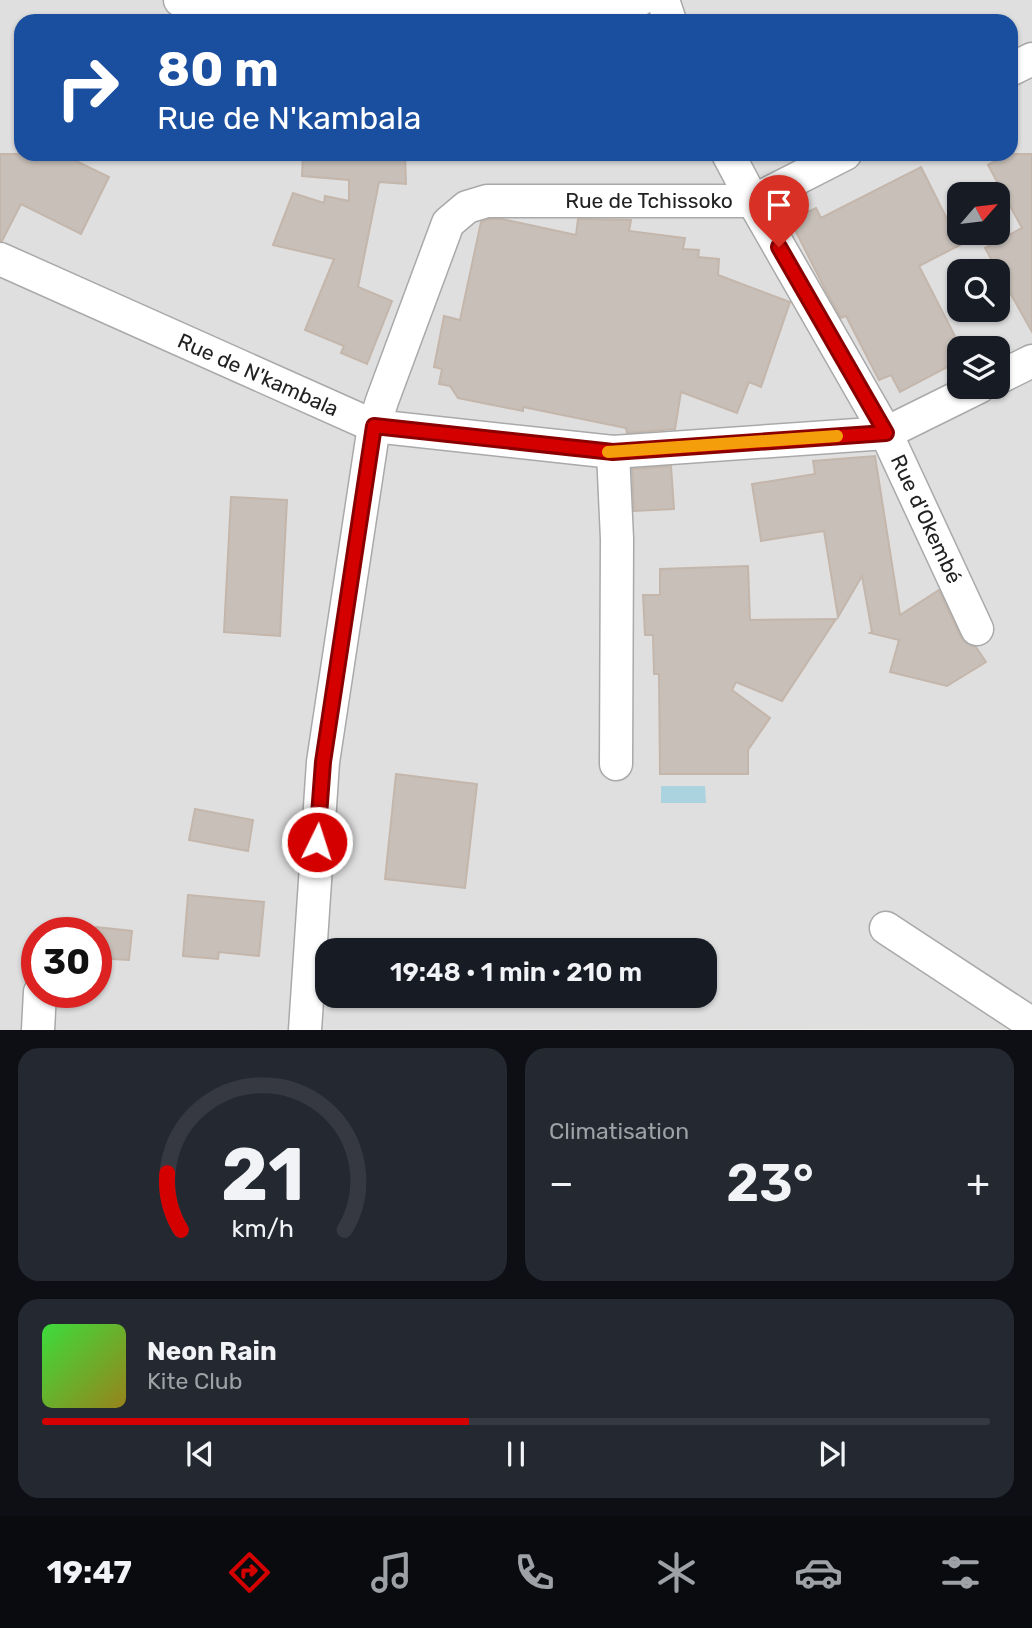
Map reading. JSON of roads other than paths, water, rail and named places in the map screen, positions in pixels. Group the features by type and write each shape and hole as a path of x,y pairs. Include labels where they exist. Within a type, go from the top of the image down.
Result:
{"street":[{"path":"180,0 215,5 617,6 639,0"},
{"name":"Rue d'Okembé","path":"732,161 886,433 977,629"},
{"name":"Rue de Tchissoko","path":"374,426 448,223 467,207 487,201 752,201 831,161"},
{"name":"Rue de N'kambala","path":"0,259 374,426 613,452 886,433 955,399"},
{"path":"1010,372 1032,361"},
{"path":"305,1030 323,762 374,426"},
{"path":"613,452 617,540 616,764"},
{"path":"886,928 1032,1024"},
{"path":"38,1030 39,1008"}],"water":[{"path":"661,786 705,786 706,803 661,803"}]}
